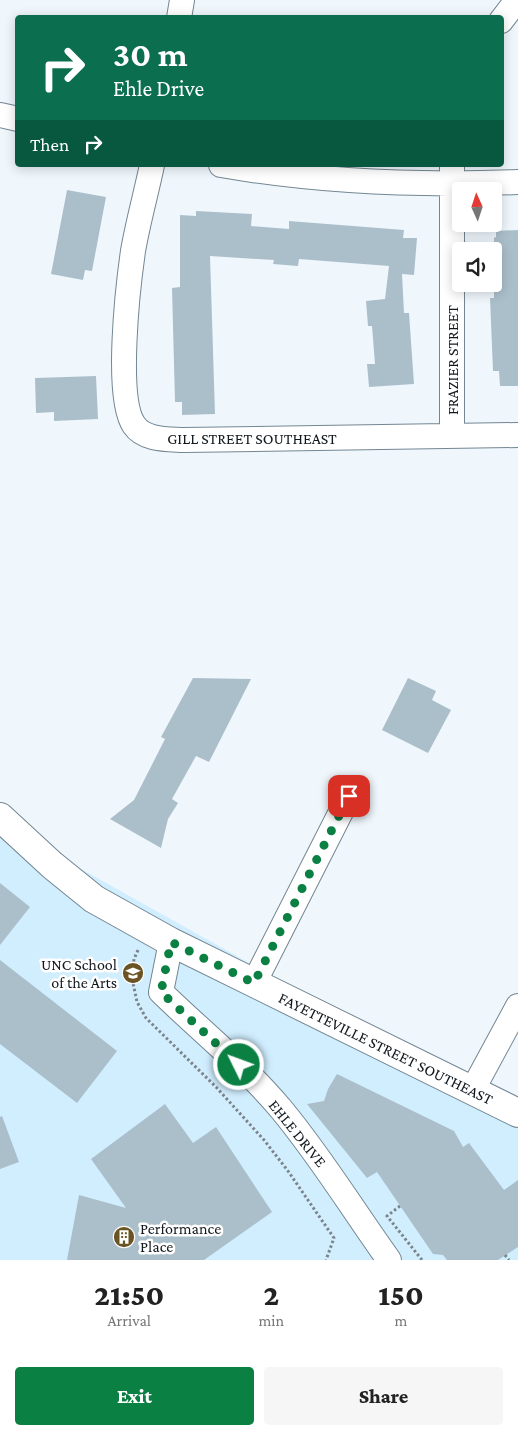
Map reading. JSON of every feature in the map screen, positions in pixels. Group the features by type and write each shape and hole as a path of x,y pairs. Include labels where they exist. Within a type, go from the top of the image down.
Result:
{"main road":[{"name":"FAYETTEVILLE STREET SOUTHEAST","path":"0,817 52,865 94,899 171,942 518,1113"}],"street":[{"path":"180,15 182,0"},
{"path":"504,17 517,0"},
{"path":"0,115 15,118"},
{"name":"GILL STREET SOUTHEAST","path":"152,167 133,251 126,328 125,401 128,414 135,427 153,438 183,440 518,435"},
{"path":"236,167 306,176 451,175 518,182"},
{"name":"FRAZIER STREET","path":"451,175 452,436"},
{"path":"254,983 349,796"},
{"name":"EHLE DRIVE","path":"171,942 161,992 239,1065 279,1108 316,1154 389,1260"},
{"path":"472,1091 518,1006"}],"path":[{"path":"176,1047 258,1134 288,1171 334,1238 326,1260"},
{"path":"400,1206 387,1216 422,1260"},
{"path":"506,1255 509,1260"}],"shaded area":[{"name":"UNC School of the Arts","path":"0,819 15,832 518,1113 518,1260 0,1260"}],"building":[{"path":"67,190 106,197 92,271 85,270 83,280 51,274"},
{"path":"196,211 252,214 251,226 289,229 289,221 404,230 403,238 417,238 414,275 402,274 404,313 409,313 414,384 369,387 367,364 375,364 372,326 368,326 366,301 385,299 389,266 299,259 298,266 273,264 274,260 210,256 215,414 182,415 182,402 175,402 172,288 180,287 180,215 196,216"},
{"path":"518,230 518,386 500,386 499,371 493,371 490,298 494,298 494,292 502,292 502,242 494,242 494,238 496,237 496,232"},
{"path":"96,376 98,419 54,421 54,412 36,413 35,378"},
{"path":"193,678 251,679 209,762 196,756 172,799 178,803 168,819 161,848 110,819 134,800 165,739 161,737"},
{"path":"408,678 436,691 432,700 451,710 428,753 382,730"},
{"path":"0,883 30,907 0,945"},
{"path":"0,960 117,1051 77,1103 0,1044"},
{"path":"337,1074 454,1131 463,1147 469,1143 504,1190 518,1180 518,1247 498,1260 447,1260 443,1255 433,1254 377,1172 367,1178 307,1104 324,1101 328,1089"},
{"path":"165,1104 193,1143 216,1127 272,1212 204,1260 67,1260 79,1195 126,1208 91,1159"},
{"path":"2,1116 19,1162 0,1169 0,1117"}],"place":[{"name":"UNC School of the Arts","path":"133,973"},
{"name":"Performance Place","path":"124,1237"}],"route":[{"path":"239,1065 161,992 171,942 254,983 349,796"}]}
